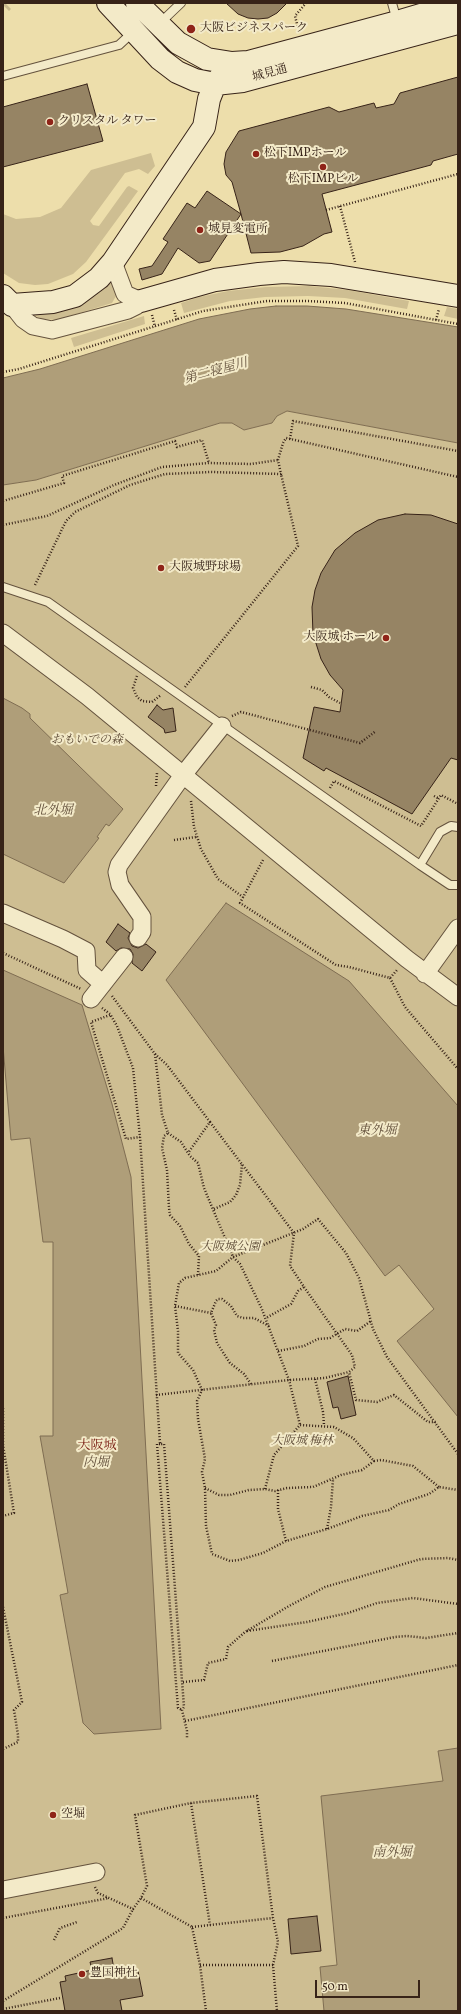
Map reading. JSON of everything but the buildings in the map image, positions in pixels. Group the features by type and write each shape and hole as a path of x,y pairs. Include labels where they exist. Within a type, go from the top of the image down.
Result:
{"street":[{"name":"城見通","path":"108,3 160,59 177,72 195,80 215,84 243,81 458,23"},
{"name":"城見通","path":"137,3 178,43 198,54 216,61 232,64 248,62 395,13 458,4"},
{"path":"8,304 43,304 75,296 99,278 113,262 204,127 208,98 215,84 232,64"},
{"path":"113,262 125,294 146,306"},
{"path":"8,304 23,320 33,326 52,330 128,310 136,306 146,306 215,280 284,272 331,275 458,296"},
{"path":"3,633 87,696 425,974 458,997"},
{"path":"138,938 142,932 142,917 120,885 117,872 119,865 183,775 230,721"},
{"path":"3,913 63,939 86,951 87,970 103,984"},
{"path":"425,974 458,928"},
{"path":"91,999 124,956"},
{"path":"3,1890 96,1872"}],"lane":[{"path":"158,25 181,3"},
{"path":"3,76 119,45 134,31"},
{"path":"3,587 48,602 178,695 230,721 420,865 450,885 458,885"},
{"path":"420,865 440,832 451,826 458,827"}],"path":[{"path":"300,35 295,16 306,3"},
{"path":"326,210 458,174"},
{"path":"340,206 357,268"},
{"path":"3,372 19,369 203,311 267,301 345,303 458,324"},
{"path":"172,304 177,320"},
{"path":"146,306 155,327"},
{"path":"290,439 293,421 458,451"},
{"path":"178,695 298,546 278,460 286,438 458,477"},
{"path":"3,501 64,482 62,476 175,441 177,447 202,440 208,463"},
{"path":"3,525 34,520 47,516 114,485 162,467 208,463 251,464 278,460"},
{"path":"35,585 70,517 75,512 123,488 148,479 175,473 211,472 281,474"},
{"path":"140,669 134,683 134,693 142,701 152,702 160,697 166,686"},
{"path":"310,687 322,690 329,697 340,703"},
{"path":"241,712 360,743 376,731"},
{"path":"324,784 330,788 334,781 421,826 441,794 458,804"},
{"path":"434,796 438,798"},
{"path":"191,797 196,837 201,849 218,878 243,897"},
{"path":"174,840 196,837"},
{"path":"264,857 240,903 336,965 349,966 390,978 405,1007 458,1069"},
{"path":"3,953 78,987 110,1014 125,1043 133,1068 140,1137 160,1444 157,1444 178,1708 182,1710 187,1739"},
{"path":"390,978 407,959"},
{"path":"103,984 155,1054 167,1065 294,1233 290,1266 352,1355 354,1367 349,1372 315,1378 156,1395"},
{"path":"110,1014 90,1022 126,1139 140,1137"},
{"path":"155,1054 162,1115 168,1134 181,1142 188,1153 198,1163 204,1188 233,1257 240,1264 266,1318 289,1380 300,1425"},
{"path":"188,1153 210,1122"},
{"path":"168,1134 164,1136 162,1148 167,1170 170,1215 180,1226 189,1244 199,1256 198,1275"},
{"path":"214,1210 230,1202 236,1196 240,1185 242,1163"},
{"path":"202,1390 193,1370 178,1353 178,1331 175,1306 179,1283 185,1278 216,1271 233,1257 304,1229 318,1219 346,1253 359,1278 372,1321 387,1357 458,1454"},
{"path":"266,1318 291,1304 298,1291 304,1287"},
{"path":"252,1384 244,1374 230,1363 217,1343 214,1330 216,1325 211,1313 216,1301 218,1299 222,1299 231,1306 237,1316 243,1318 254,1318 269,1327"},
{"path":"175,1306 211,1313"},
{"path":"278,1352 304,1346 318,1339 330,1338 345,1329 357,1331 372,1321"},
{"path":"349,1372 356,1400 377,1402 394,1395 428,1422 436,1422"},
{"path":"315,1378 323,1412 324,1426"},
{"path":"202,1390 197,1400 197,1406 198,1422 205,1459 202,1472 205,1488 207,1538 212,1554 216,1557 230,1561 263,1553 286,1541 327,1529 362,1516 389,1510 399,1504 429,1494 439,1487"},
{"path":"3,1408 3,1446 14,1513 3,1516"},
{"path":"300,1425 334,1427 353,1438 374,1461"},
{"path":"265,1489 274,1454 300,1425"},
{"path":"160,1444 164,1444 184,1707 182,1710"},
{"path":"205,1488 219,1495 230,1495 265,1489 269,1491 294,1487 313,1487 333,1478 362,1470 374,1461 381,1460 413,1466 439,1487 458,1490"},
{"path":"327,1529 331,1507 333,1478"},
{"path":"278,1490 278,1512 286,1541"},
{"path":"182,1682 204,1680 208,1663 226,1659 228,1647 245,1632 288,1606 325,1588 421,1559 435,1558 458,1560"},
{"path":"245,1632 307,1622 377,1603 413,1598 458,1604"},
{"path":"3,1607 22,1702 14,1710 18,1742 3,1749"},
{"path":"272,1661 407,1636 426,1638 458,1632"},
{"path":"185,1721 458,1665"},
{"path":"3,2001 123,1928 147,1886 135,1815 191,1803 257,1796 273,1918 278,1942 273,1965 277,2011"},
{"path":"191,1803 210,1925"},
{"path":"96,1872 95,1882 98,1893 133,1910"},
{"path":"3,1918 110,1898"},
{"path":"141,1898 192,1927 273,1918"},
{"path":"54,1940 60,1928 77,1922"},
{"path":"192,1927 200,1965 206,2011"},
{"path":"200,1965 273,1965"},
{"path":"3,2009 60,1998"}],"green space":[{"path":"151,153 155,166 148,174 139,169 125,173 90,221 93,225 99,226 127,187 129,186 138,191 86,262 73,274 48,284 35,285 19,283 3,273 3,214 16,219 40,217 61,208 91,170"},
{"path":"109,282 114,286 116,296 112,303 57,320 43,319 31,314"},
{"path":"309,286 348,290 409,301 407,309 345,298 308,296 265,297 230,301 184,313 181,303 199,297 228,291 266,287"},
{"path":"447,307 458,309 458,319 444,316"},
{"path":"144,316 145,324 74,347 71,338"},
{"name":"大阪城公園","path":"287,411 458,443 458,2011 3,2011 3,485 36,480 220,423 232,423 244,430 272,423 277,416"}],"water":[{"name":"第二寝屋川","path":"276,306 307,306 346,309 458,327 458,443 287,411 277,416 272,423 244,430 232,423 220,423 36,480 3,485 3,378 40,369 199,319 250,309"},
{"name":"北外堀","path":"3,698 30,714 30,718 123,809 109,826 106,824 97,837 99,838 64,883 3,854"},
{"name":"東外堀","path":"226,903 349,981 458,1106 458,1417 397,1341 434,1309 399,1265 385,1276 166,980"},
{"name":"内堀","path":"3,970 82,1005 112,1104 131,1177 161,1729 94,1734 83,1723 60,1595 68,1593 40,1436 53,1436 53,1242 43,1242 30,1138 11,1140 3,1046"},
{"name":"南外堀","path":"458,1748 458,2011 324,2011 320,1967 337,1965 321,1796 443,1781 438,1751"}],"place":[{"name":"大阪ビジネスパーク","path":"191,29"},
{"name":"クリスタル タワー","path":"50,122"},
{"name":"松下IMPホール","path":"256,154"},
{"name":"松下IMPビル","path":"323,167"},
{"name":"城見変電所","path":"200,230"},
{"name":"大阪城野球場","path":"161,568"},
{"name":"大阪城 ホール","path":"386,638"},
{"name":"空堀","path":"53,1815"},
{"name":"豊国神社","path":"82,1974"}],"district":[{"name":"大阪城","path":"97,1447"}],"park label":[{"name":"おもいでの森","path":"87,741"},
{"name":"大阪城 梅林","path":"302,1442"}]}
